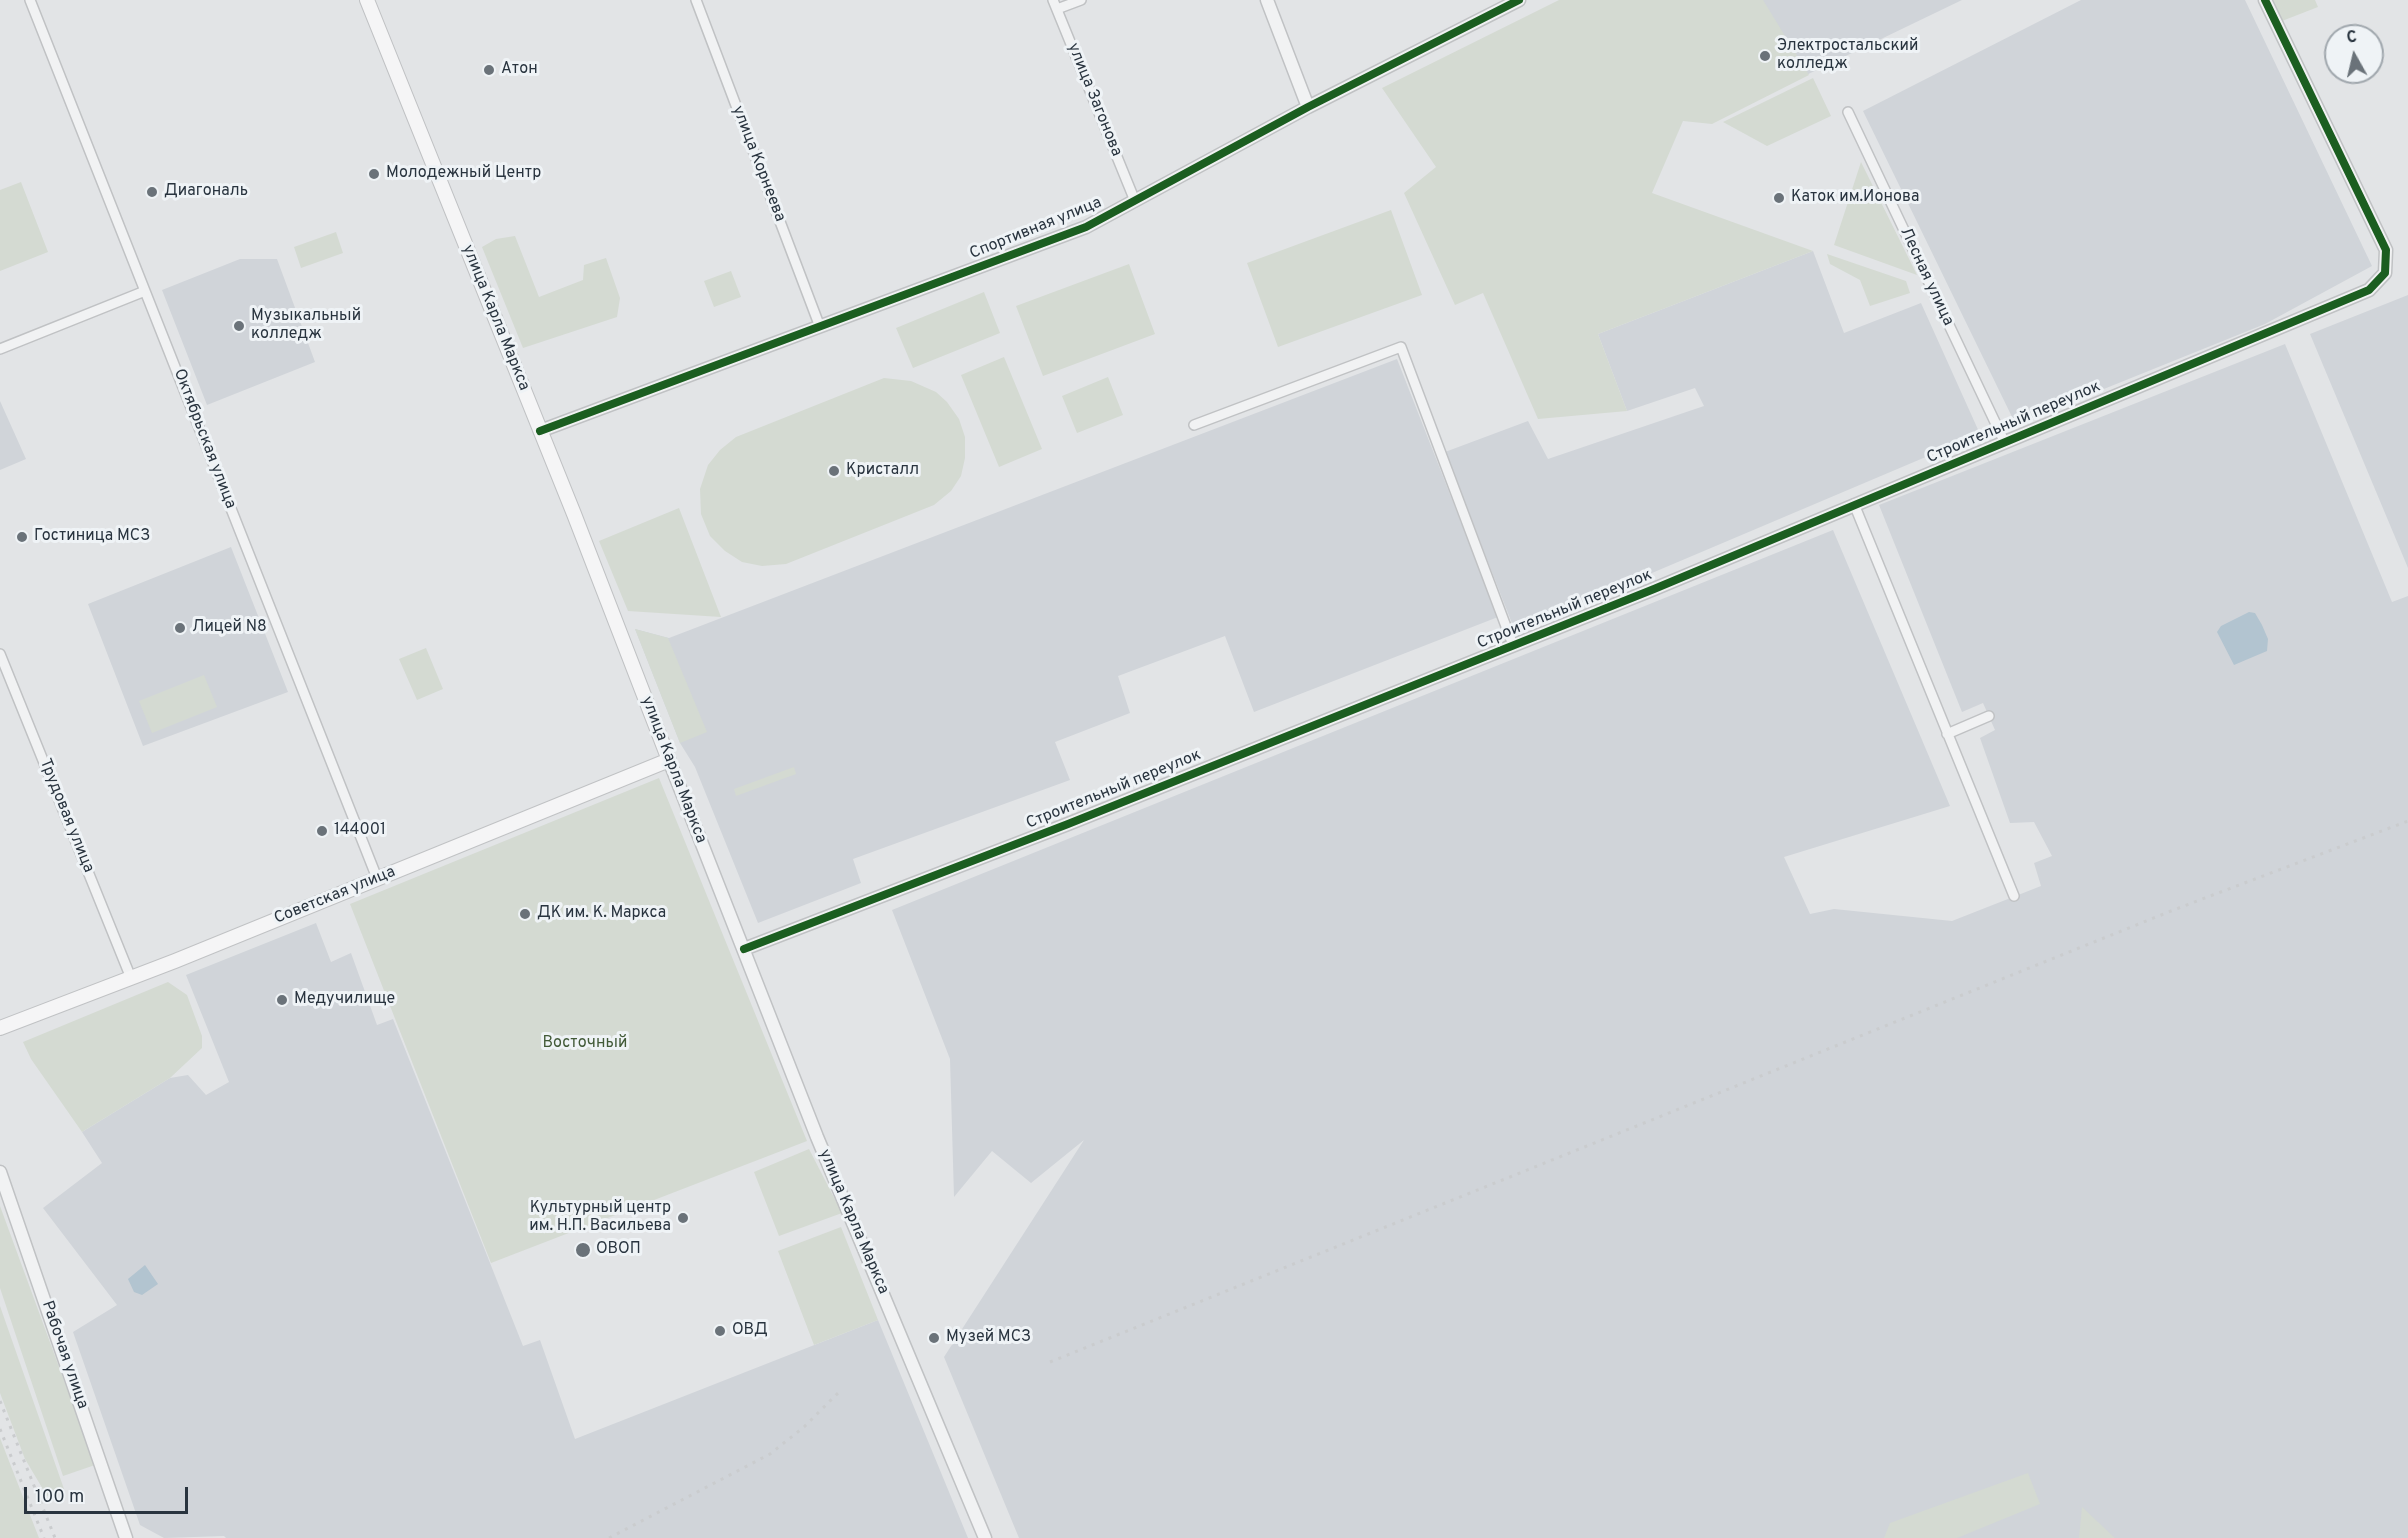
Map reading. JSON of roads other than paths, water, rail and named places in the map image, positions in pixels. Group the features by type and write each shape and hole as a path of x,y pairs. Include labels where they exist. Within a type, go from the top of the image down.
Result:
{"main road":[{"name":"улица Карла Маркса","path":"367,0 540,430 669,760"},
{"name":"Советская улица","path":"0,1028 131,978 669,760"}],"street":[{"name":"Октябрьская улица","path":"30,0 378,878"},
{"name":"улица Корнеева","path":"696,0 820,327"},
{"path":"1055,4 1081,0"},
{"path":"1267,0 1308,107"},
{"name":"Спортивная улица","path":"540,430 1086,227 1308,107 1519,0"},
{"name":"Строительный переулок","path":"744,949 1068,824 1513,645 2369,290 2385,273 2386,250 2265,0"},
{"name":"улица Загонова","path":"1055,4 1135,201"},
{"name":"Лесная улица","path":"1848,112 2004,441"},
{"path":"0,349 145,291"},
{"path":"1194,425 1401,346 1513,645"},
{"path":"1854,504 2014,896"},
{"name":"Трудовая улица","path":"0,654 131,978"},
{"path":"1947,734 1989,716"},
{"name":"улица Карла Маркса","path":"669,760 818,1137 985,1538"},
{"name":"Рабочая улица","path":"0,1172 126,1538"}],"water":[{"path":"2249,612 2255,613 2262,625 2268,639 2267,651 2234,665 2217,632 2221,626"},
{"path":"145,1265 158,1284 142,1295 134,1292 128,1279"}],"railway":[{"path":"1050,1362 2176,909 2408,821"},
{"path":"609,1538 770,1454 804,1427 840,1391"},
{"path":"0,1401 55,1538"},
{"path":"0,1429 44,1538"}],"place":[{"name":"Электростальский колледж","path":"1765,56"},
{"name":"Атон","path":"489,70"},
{"name":"Молодежный Центр","path":"374,174"},
{"name":"Диагональ","path":"152,192"},
{"name":"Каток им.Ионова","path":"1779,198"},
{"name":"Музыкальный колледж","path":"239,326"},
{"name":"Кристалл","path":"834,471"},
{"name":"Гостиница МСЗ","path":"22,537"},
{"name":"Лицей N8","path":"180,628"},
{"name":"144001","path":"322,831"},
{"name":"ДК им. К. Маркса","path":"525,914"},
{"name":"Медучилище","path":"282,1000"},
{"name":"Культурный центр им. Н.П. Васильева","path":"683,1218"},
{"name":"ОВОП","path":"583,1250"},
{"name":"ОВД","path":"720,1331"},
{"name":"Музей МСЗ","path":"934,1338"}],"park label":[{"name":"Восточный","path":"585,1044"}]}
